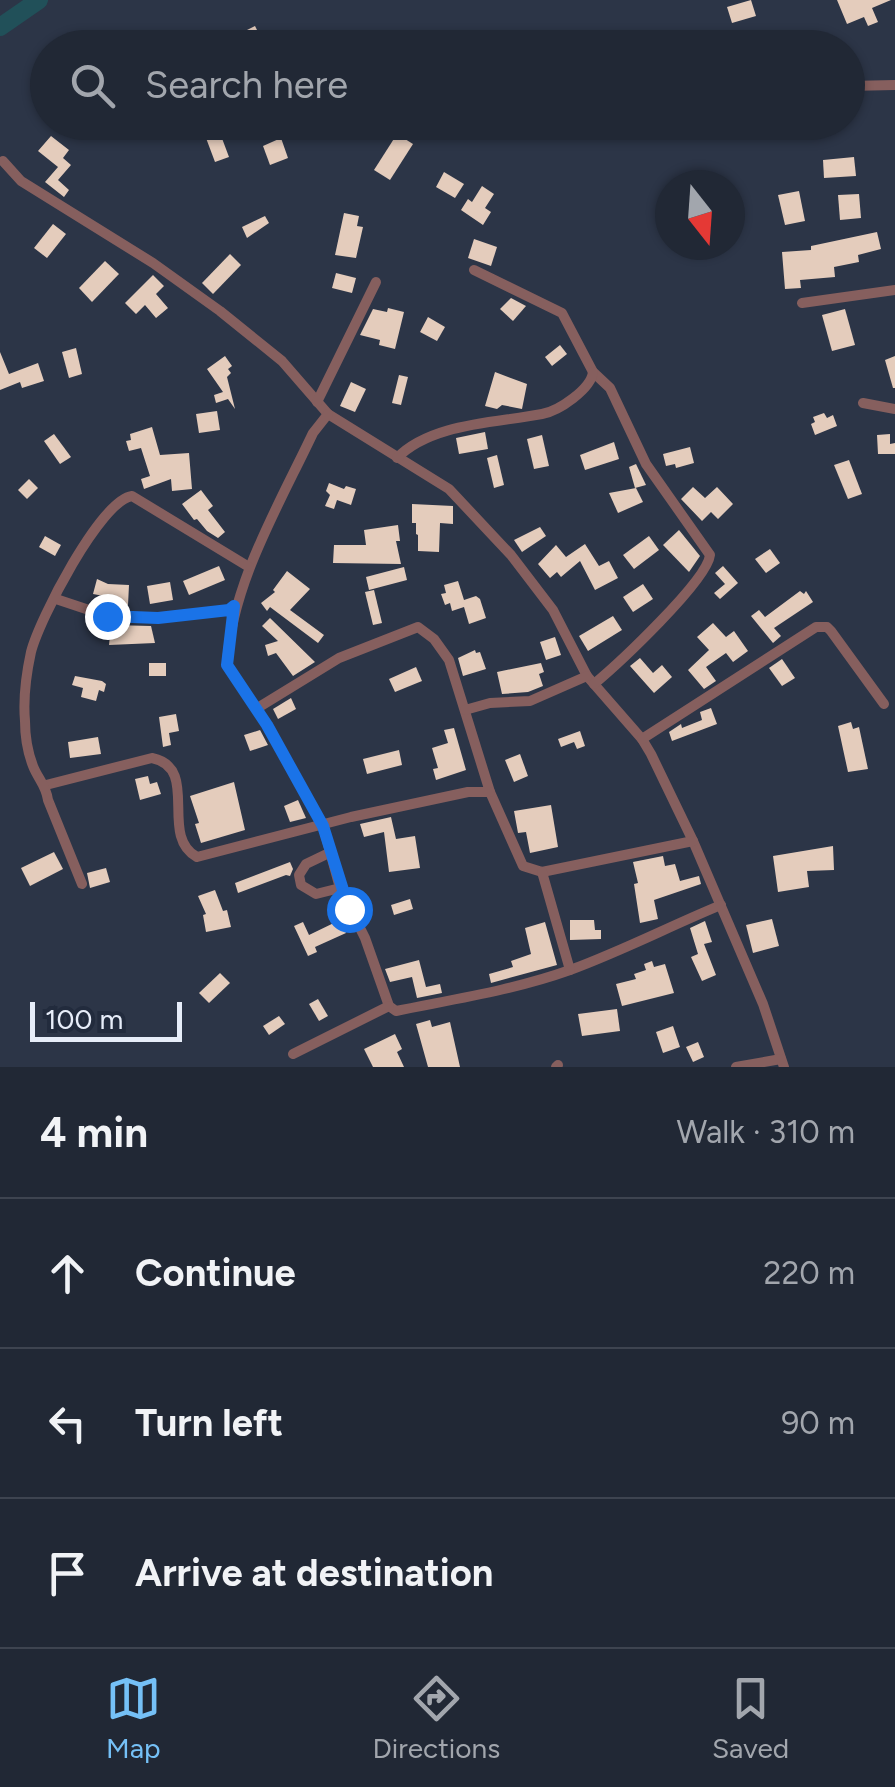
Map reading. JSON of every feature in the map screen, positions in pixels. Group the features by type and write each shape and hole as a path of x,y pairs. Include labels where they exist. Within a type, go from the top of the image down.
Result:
{"street":[{"path":"865,86 895,85"},
{"path":"3,161 21,181 153,263 220,311 282,361 328,414 449,489 511,554 552,610 591,680 642,739 693,841 763,1004 782,1063 736,1067"},
{"path":"465,710 490,702 530,701 591,680 621,662 688,592 707,568 710,555 646,464 610,388 593,372 562,313 474,270"},
{"path":"317,402 376,282"},
{"path":"802,303 895,290"},
{"path":"397,458 425,436 506,417 547,414 584,389 593,372"},
{"path":"863,403 895,410"},
{"path":"56,599 107,616 158,618 229,610 244,592 249,567 313,433 328,414"},
{"path":"82,884 48,800 46,785 32,765 24,690 32,648 74,558 123,497 140,498 249,567"},
{"path":"234,606 227,665 323,826 340,888 365,938 389,1006 396,1011 511,988 570,970 720,905"},
{"path":"256,709 339,658 418,627 434,639 449,660 490,792 523,866 542,872 693,841"},
{"path":"642,739 816,627 831,630 884,704"},
{"path":"46,785 152,758 164,761 173,771 178,793 179,837 197,857 468,792 490,792"},
{"path":"331,852 306,864 299,875 301,884 316,894 340,888"},
{"path":"542,872 570,970"},
{"path":"292,1054 389,1006"}],"building":[{"path":"751,0 756,16 732,23 727,7"},
{"path":"837,0 891,0 872,8 878,22 868,26 864,17 847,24"},
{"path":"48,140 56,140 69,150 63,158 71,165 58,180 69,190 64,197 45,182 58,167 38,151"},
{"path":"207,140 223,140 229,157 215,162"},
{"path":"282,140 288,158 270,165 263,146"},
{"path":"393,140 413,144 390,180 374,170"},
{"path":"854,157 856,176 824,178 823,160"},
{"path":"444,172 464,184 455,198 436,187"},
{"path":"482,186 494,194 485,208 491,212 483,225 461,210 468,199 472,202"},
{"path":"799,191 805,221 785,225 778,195"},
{"path":"859,194 861,218 840,220 838,195"},
{"path":"344,213 359,216 357,226 363,227 356,258 335,255"},
{"path":"265,216 269,223 247,238 242,227"},
{"path":"53,224 66,234 47,258 34,248"},
{"path":"877,232 881,249 858,255 859,262 834,267 835,277 800,280 801,288 785,289 782,252 811,250 811,246"},
{"path":"474,239 497,247 491,266 468,258"},
{"path":"230,254 241,265 213,294 202,283"},
{"path":"105,261 119,274 92,302 79,288"},
{"path":"336,273 356,278 352,293 332,288"},
{"path":"153,275 164,286 156,294 168,308 156,318 145,305 136,314 125,303"},
{"path":"511,298 526,306 513,321 500,309"},
{"path":"388,308 404,312 395,349 360,335 373,309 387,312"},
{"path":"845,309 855,345 832,351 822,315"},
{"path":"428,317 445,327 437,341 420,332"},
{"path":"560,345 567,354 552,366 545,357"},
{"path":"76,348 82,374 69,378 62,352"},
{"path":"0,352 9,374 38,363 44,381 22,388 20,382 0,390"},
{"path":"225,356 232,366 227,377 235,409 228,399 216,403 214,395 223,392 207,369"},
{"path":"895,356 895,388 893,388 885,360"},
{"path":"495,372 527,384 522,409 485,406"},
{"path":"399,375 408,377 401,405 392,403"},
{"path":"351,382 366,389 355,412 340,406"},
{"path":"217,411 220,430 199,433 196,414"},
{"path":"824,413 827,418 833,415 837,426 815,435 813,417"},
{"path":"152,427 160,455 189,453 192,489 172,491 171,479 144,489 141,479 150,476 141,448 129,451 126,441 131,440 130,434"},
{"path":"485,432 488,449 459,454 456,438"},
{"path":"54,434 71,457 60,464 44,441"},
{"path":"890,434 895,454 878,454 877,435"},
{"path":"542,435 549,466 534,469 527,439"},
{"path":"614,442 619,459 585,470 580,455"},
{"path":"690,447 694,463 676,468 675,464 666,466 663,454"},
{"path":"497,455 504,485 494,488 487,458"},
{"path":"849,460 862,494 848,499 834,465"},
{"path":"636,464 646,485 635,488 629,467"},
{"path":"29,479 38,488 27,499 18,490"},
{"path":"329,483 356,489 351,505 337,500 334,509 325,506 330,495 326,491"},
{"path":"693,487 705,498 717,487 733,504 718,519 711,512 702,521 681,499"},
{"path":"636,488 643,502 618,513 609,493"},
{"path":"201,490 213,506 208,510 225,532 218,538 194,520 182,504"},
{"path":"412,504 453,506 453,524 440,523 439,552 418,551"},
{"path":"398,525 400,541 396,541 401,564 333,563 334,545 366,545 364,530"},
{"path":"540,527 546,536 522,552 514,540"},
{"path":"679,530 700,556 689,572 663,545"},
{"path":"45,536 61,545 55,556 39,547"},
{"path":"649,536 659,550 634,569 623,555"},
{"path":"585,544 599,566 609,561 618,578 595,590 580,561 561,577 557,572 550,578 538,564 556,545 566,557"},
{"path":"770,549 780,563 766,573 755,559"},
{"path":"219,566 225,580 189,595 183,581"},
{"path":"723,566 738,583 720,599 714,593 725,584 715,573"},
{"path":"404,567 407,580 369,590 366,577"},
{"path":"287,571 310,589 290,610 324,635 318,643 270,607 267,611 261,603 275,592"},
{"path":"97,579 129,585 128,605 113,604 114,598 93,594"},
{"path":"458,581 464,600 476,596 480,599 486,618 469,624 464,607 452,611 450,603 445,605 441,594 446,593 444,585"},
{"path":"170,582 173,600 150,604 147,586"},
{"path":"643,584 653,599 633,612 623,597"},
{"path":"374,590 382,623 373,625 365,592"},
{"path":"800,591 806,591 813,602 774,628 781,636 773,643 751,616 759,610 765,617"},
{"path":"613,616 622,630 588,651 579,636"},
{"path":"270,618 315,662 293,676 276,653 268,656 265,645 278,641 262,626"},
{"path":"713,623 726,637 734,631 748,651 733,662 726,653 706,667 716,681 704,689 688,670 709,650 697,637"},
{"path":"111,625 151,626 155,643 109,645"},
{"path":"555,637 561,655 546,660 540,642"},
{"path":"475,650 480,652 486,669 463,676 458,658"},
{"path":"640,658 653,673 662,665 672,677 654,693 630,666"},
{"path":"782,659 795,678 782,686 769,668"},
{"path":"149,663 166,663 166,676 149,676"},
{"path":"541,663 543,686 528,692 502,694 497,672"},
{"path":"416,667 422,681 395,692 389,679"},
{"path":"75,676 102,681 106,684 104,692 99,690 96,701 81,697 83,688 72,685"},
{"path":"291,698 296,709 278,719 273,709"},
{"path":"711,708 717,724 672,741 669,732 681,724 682,728 702,720 700,712"},
{"path":"176,714 179,731 169,733 171,745 163,747 159,717"},
{"path":"851,722 853,729 859,727 868,769 848,772 838,726"},
{"path":"454,728 466,770 436,780 433,769 438,768 432,748 448,743 444,730"},
{"path":"260,730 268,745 250,751 244,735"},
{"path":"580,731 585,746 577,749 574,742 561,747 558,739"},
{"path":"98,737 101,754 70,758 68,742"},
{"path":"399,750 402,765 367,774 363,759"},
{"path":"520,754 528,776 514,782 505,760"},
{"path":"148,776 150,784 157,782 161,794 140,800 135,779"},
{"path":"234,782 245,830 201,843 190,796"},
{"path":"298,800 306,818 290,822 284,806"},
{"path":"551,805 558,847 530,853 526,832 518,833 514,811"},
{"path":"391,817 396,839 415,836 420,868 389,872 384,832 364,837 360,824"},
{"path":"833,846 834,870 807,871 809,887 778,892 773,856"},
{"path":"54,852 63,869 30,886 21,868"},
{"path":"663,856 665,866 675,864 680,881 699,876 701,884 654,900 658,919 640,923 633,862"},
{"path":"290,862 290,876 238,893 235,883"},
{"path":"106,868 110,882 90,888 87,873"},
{"path":"215,890 223,911 227,910 231,927 206,932 206,914 198,896"},
{"path":"410,899 413,909 394,915 391,905"},
{"path":"772,919 779,946 753,953 746,925"},
{"path":"340,920 346,933 315,947 317,952 308,956 294,926 303,922 309,935"},
{"path":"570,920 594,920 595,930 601,930 601,939 570,940"},
{"path":"705,921 712,942 704,944 716,975 702,981 691,957 698,954 690,928"},
{"path":"545,922 557,965 491,983 489,974 513,967 511,961 531,954 525,928"},
{"path":"419,960 426,987 440,984 442,993 417,998 412,977 390,982 385,969"},
{"path":"652,961 654,967 665,964 674,993 622,1006 616,984 636,979 634,974 646,970 644,964"},
{"path":"220,973 230,983 209,1003 199,993"},
{"path":"318,999 328,1016 319,1021 309,1004"},
{"path":"617,1009 620,1031 582,1036 578,1014"},
{"path":"279,1016 285,1024 269,1035 263,1026"},
{"path":"430,1020 432,1027 450,1022 460,1067 428,1067 416,1024"},
{"path":"673,1026 680,1047 663,1053 656,1032"},
{"path":"395,1034 404,1067 373,1067 364,1049"},
{"path":"698,1042 704,1057 693,1062 686,1047"}],"waterway":[{"path":"0,27 39,0"}],"route":[{"path":"107,616 158,618 229,610 234,606 227,665 267,725 323,826 349,909"}]}
